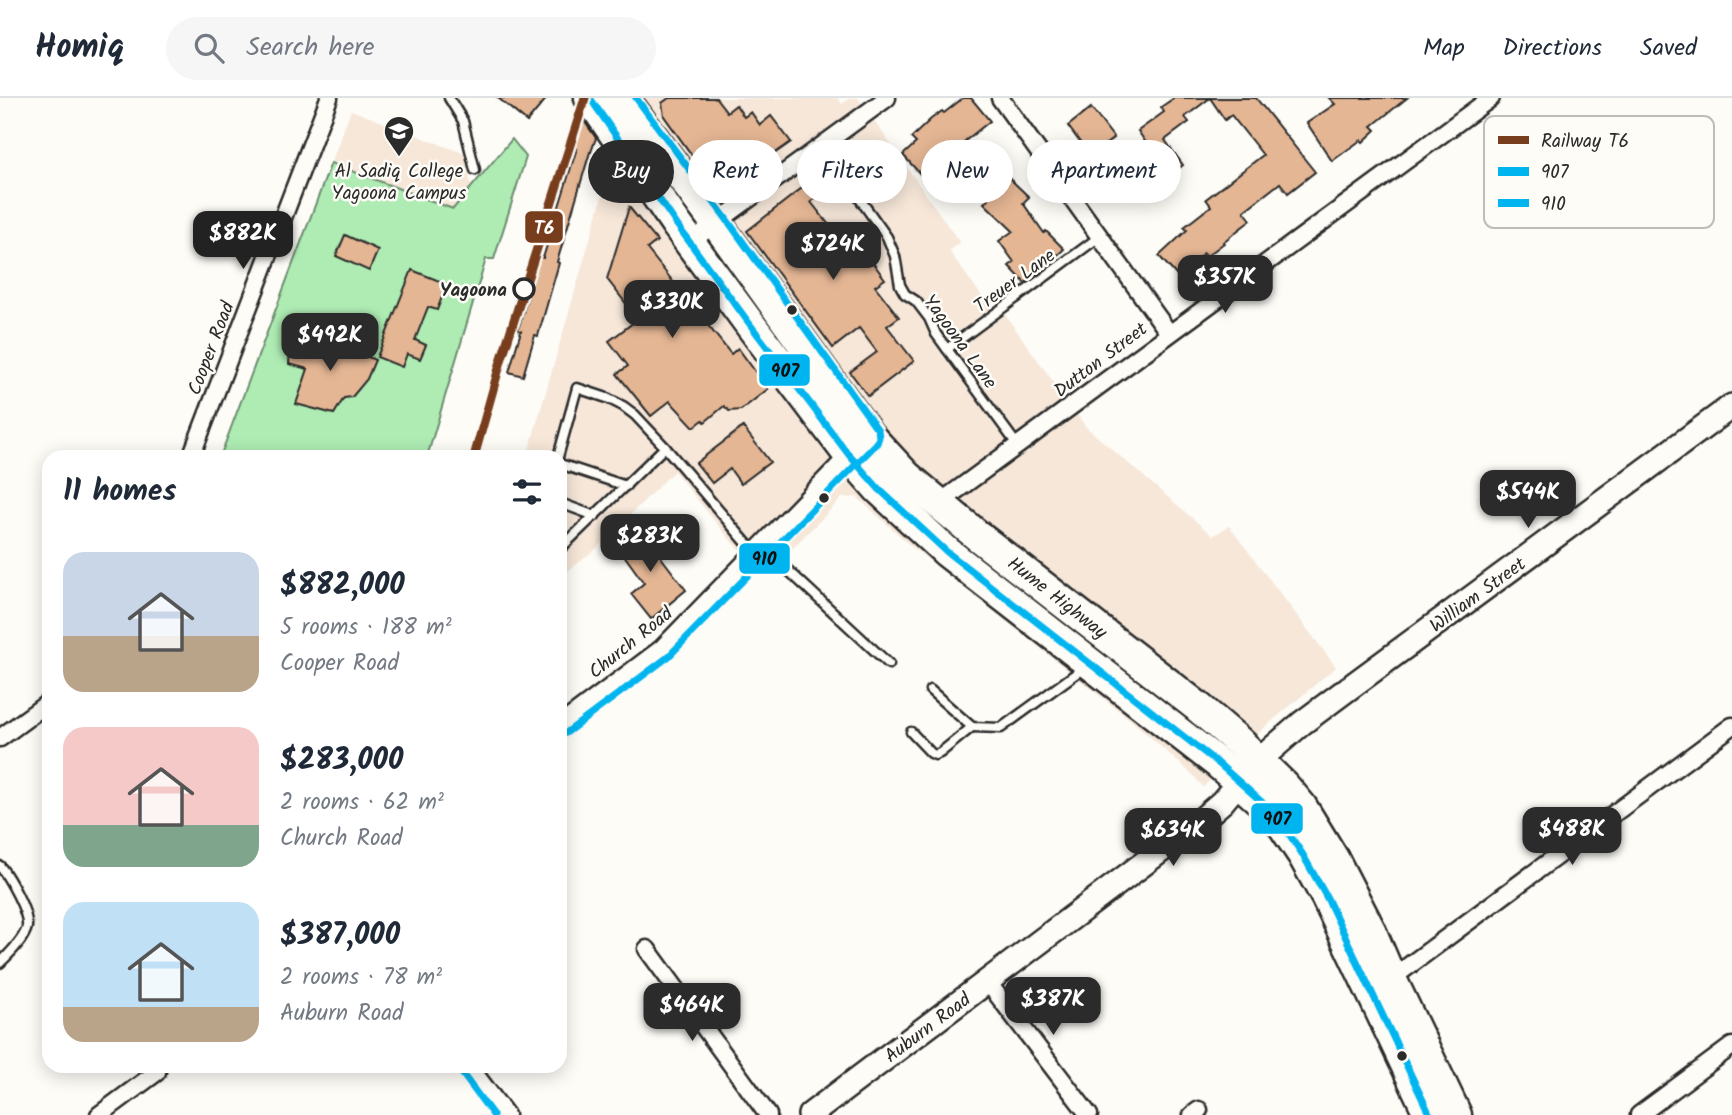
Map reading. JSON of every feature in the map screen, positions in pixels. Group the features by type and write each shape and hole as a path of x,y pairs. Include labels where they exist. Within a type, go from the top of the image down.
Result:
{"highway":[{"name":"Hume Highway","path":"590,98 690,242 859,446 906,476 1239,741 1264,803 1303,855 1327,898 1430,1115"},
{"name":"Hume Highway","path":"624,99 716,223 859,446 879,489 938,544 1154,712 1249,771 1284,786 1301,806 1334,860 1370,930 1456,1115"}],"street":[{"path":"830,140 887,98"},
{"path":"1000,98 1169,333"},
{"name":"Dutton Street","path":"938,504 1491,98"},
{"name":"Cooper Road","path":"194,450 325,99"},
{"path":"690,242 797,164"},
{"name":"William Street","path":"1249,771 1301,723 1732,406"},
{"name":"Church Road","path":"567,720 661,649 859,446"},
{"path":"0,738 42,707"},
{"path":"1391,979 1732,726"},
{"name":"Auburn Road","path":"810,1115 1199,821 1222,802 1249,771"},
{"path":"647,949 768,1115"},
{"path":"987,981 1089,1115"},
{"path":"1639,1115 1732,1046"},
{"path":"100,1115 156,1073"},
{"path":"474,1073 506,1115"}],"lane":[{"path":"449,98 463,121 475,170"},
{"name":"Yagoona Lane","path":"863,203 887,237 905,294 916,301 929,318 936,334 1018,446"},
{"name":"Treuer Lane","path":"947,349 1099,237"},
{"path":"560,450 578,387 622,406 642,422 758,550 889,664"},
{"path":"567,543 665,447"},
{"path":"567,466 625,486"},
{"path":"567,506 595,516"},
{"path":"930,690 972,727 1001,728 1090,663"},
{"path":"911,732 935,755 972,727"},
{"path":"0,866 12,883 27,927 17,945 0,963"}],"shaded area":[{"path":"640,98 837,98 842,104 850,98 858,98 888,140 797,140 797,203 907,203 907,168 921,188 921,203 932,203 960,243 949,251 991,309 998,305 1086,427 1213,536 1229,526 1336,667 1266,726 1203,787 1132,721 911,546 857,497 842,498 765,576 731,541 674,471 594,551 567,572 567,450 529,450 600,203 674,203 674,140 622,140"},
{"name":"Al Sadiq College Yagoona Campus","path":"351,110 465,154 471,187 453,209 331,163"}],"green space":[{"path":"512,139 526,157 494,259 486,259 429,450 223,450 331,163 453,209"}],"building":[{"path":"498,98 547,98 527,122"},
{"path":"669,98 716,98 727,112 736,105 744,117 751,112 760,125 771,116 791,142 783,148 783,140 688,140 688,150 664,116 662,103"},
{"path":"963,98 971,98 990,121 966,140 921,140 921,175 907,159 907,151 916,143 911,138 931,119 942,111 944,113"},
{"path":"1174,98 1210,98 1185,117 1189,122 1165,140 1144,140 1138,131 1164,112 1161,107"},
{"path":"1210,98 1256,98 1315,172 1288,193 1280,183 1244,211 1251,220 1207,256 1204,253 1178,277 1159,256 1187,230 1184,227 1211,206 1206,199 1263,155 1231,115 1225,120"},
{"path":"1329,98 1407,98 1372,126 1376,130 1363,142 1361,140 1332,161 1307,123 1335,104"},
{"path":"1091,108 1114,138 1078,140 1068,126"},
{"path":"582,118 596,138 588,140 588,159 538,336 535,335 523,376 509,372 521,331 518,330 577,148 573,147"},
{"path":"1013,182 1027,195 1023,203 1044,233 1046,231 1064,249 1025,283 1009,266 1014,262 999,241 1013,231 984,203 1013,203"},
{"path":"797,192 797,203 812,203 837,235 854,223 877,255 870,259 885,279 875,286 899,317 887,326 914,361 868,396 850,372 877,352 859,328 833,348 747,231"},
{"path":"629,207 657,241 647,249 731,354 738,348 768,389 741,410 729,411 724,406 705,422 703,420 694,427 670,401 651,416 617,374 628,366 609,341 638,319 607,279"},
{"path":"345,235 378,250 369,271 336,256"},
{"path":"412,270 447,284 437,310 428,307 415,340 426,345 420,359 407,354 402,367 377,357"},
{"path":"311,331 375,360 367,379 352,397 344,398 334,414 296,404 308,369 289,364 290,350 305,350"},
{"path":"743,427 770,462 741,484 730,469 712,483 696,463"},
{"path":"638,527 686,590 651,619 631,594 644,583 616,544"}],"rail line":[{"name":"T6","path":"476,450 501,361 585,98"}],"transit line":[{"name":"907","path":"590,98 677,225 749,323 849,455 879,489 947,552 1219,764 1263,803 1283,825 1327,898 1430,1115"},
{"name":"910","path":"567,732 668,657 877,443 879,437 878,430 636,98"},
{"name":"910","path":"462,1073 493,1115"}],"place":[{"name":"Al Sadiq College Yagoona Campus","path":"399,158"},
{"name":"Yagoona","path":"524,289"}]}
